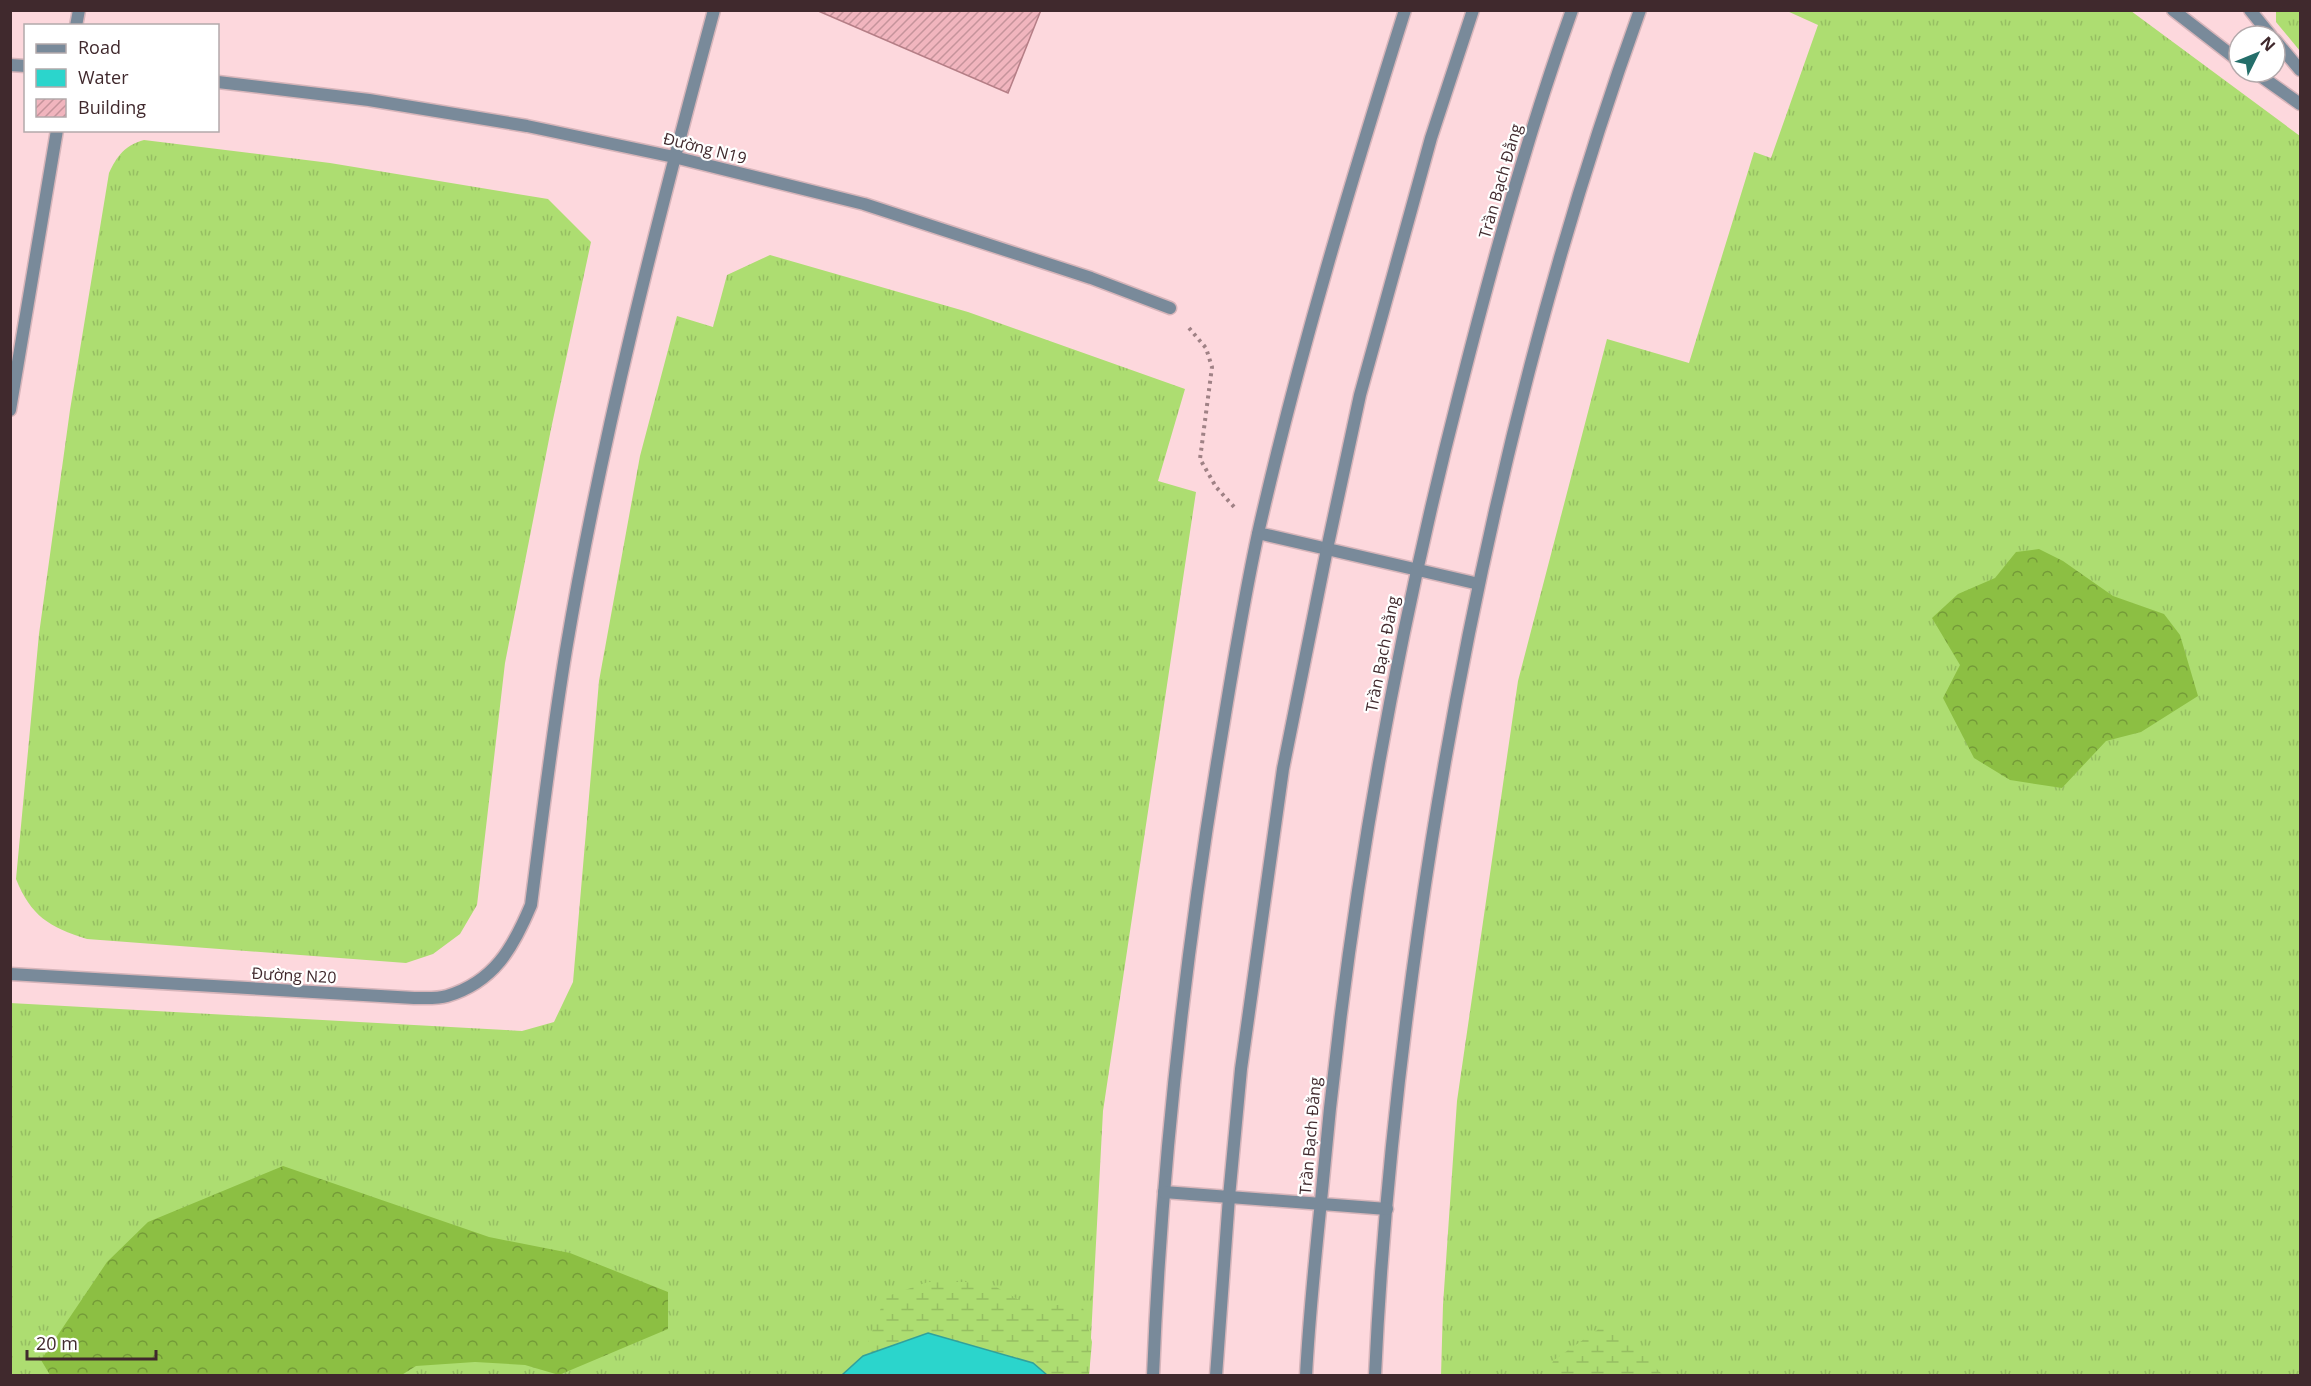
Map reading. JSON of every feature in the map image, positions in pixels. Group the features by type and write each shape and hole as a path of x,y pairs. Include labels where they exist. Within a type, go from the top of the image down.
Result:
{"street":[{"name":"Đường N20","path":"10,974 414,998 446,997 480,981 501,963 517,939 531,905 566,651 592,512 633,326 674,157 714,10"},
{"path":"1153,1376 1155,1315 1177,1047 1204,847 1239,635 1258,533 1306,343 1405,10"},
{"path":"1216,1376 1241,1069 1283,769 1360,395 1431,138 1473,10"},
{"name":"Trần Bạch Đằng","path":"1306,1376 1331,1080 1352,927 1398,656 1434,490 1495,254 1521,164 1572,10"},
{"path":"1374,1376 1387,1209 1412,966 1446,754 1479,584 1533,357 1576,198 1640,10"},
{"path":"2173,10 2227,52"},
{"path":"2250,10 2261,24"},
{"path":"2287,54 2301,70"},
{"name":"Đường N19","path":"219,82 369,100 527,126 674,157 864,204 1091,278 1170,308"},
{"path":"2272,84 2301,104"},
{"path":"10,410 57,132"},
{"path":"1258,533 1479,584"},
{"path":"1164,1192 1387,1209"}],"path":[{"path":"1170,308 1206,348 1212,367 1200,459 1216,487 1258,533"}],"green space":[{"path":"1787,11 2131,11 2300,136 2300,1375 1441,1376 1443,1305 1457,1101 1518,681 1607,339 1689,363 1754,152 1771,158 1818,25"},
{"path":"2276,11 2300,11 2300,51 2287,35 2287,24 2276,22"},
{"path":"144,140 330,163 548,199 591,242 505,663 477,905 460,934 433,954 406,963 87,939 62,930 43,918 28,902 16,879 39,634 70,410 109,173 122,152"},
{"path":"770,255 968,312 1185,389 1158,481 1196,492 1103,1111 1089,1375 1047,1375 1033,1363 863,1356 842,1376 11,1375 10,1003 522,1031 554,1022 573,982 599,681 640,456 677,316 713,327 727,275"},
{"path":"2039,549 2063,561 2113,596 2164,614 2180,635 2198,696 2141,732 2106,741 2062,788 2010,780 1974,758 1943,698 1960,665 1932,618 1958,594 1995,578 2016,552"},
{"path":"283,1166 489,1237 570,1253 668,1292 668,1329 559,1375 525,1365 475,1362 416,1366 400,1376 50,1375 41,1360 107,1262 148,1222"},
{"path":"928,1282 987,1282 1030,1306 1082,1304 1092,1342 1089,1375 1047,1375 1033,1363 928,1333 863,1356 885,1297"},
{"path":"1609,1322 1663,1375 1545,1375 1554,1360"}],"water":[{"path":"928,1333 1033,1363 1047,1375 842,1375 863,1356"}],"building":[{"path":"816,10 1041,10 1008,93"}]}
